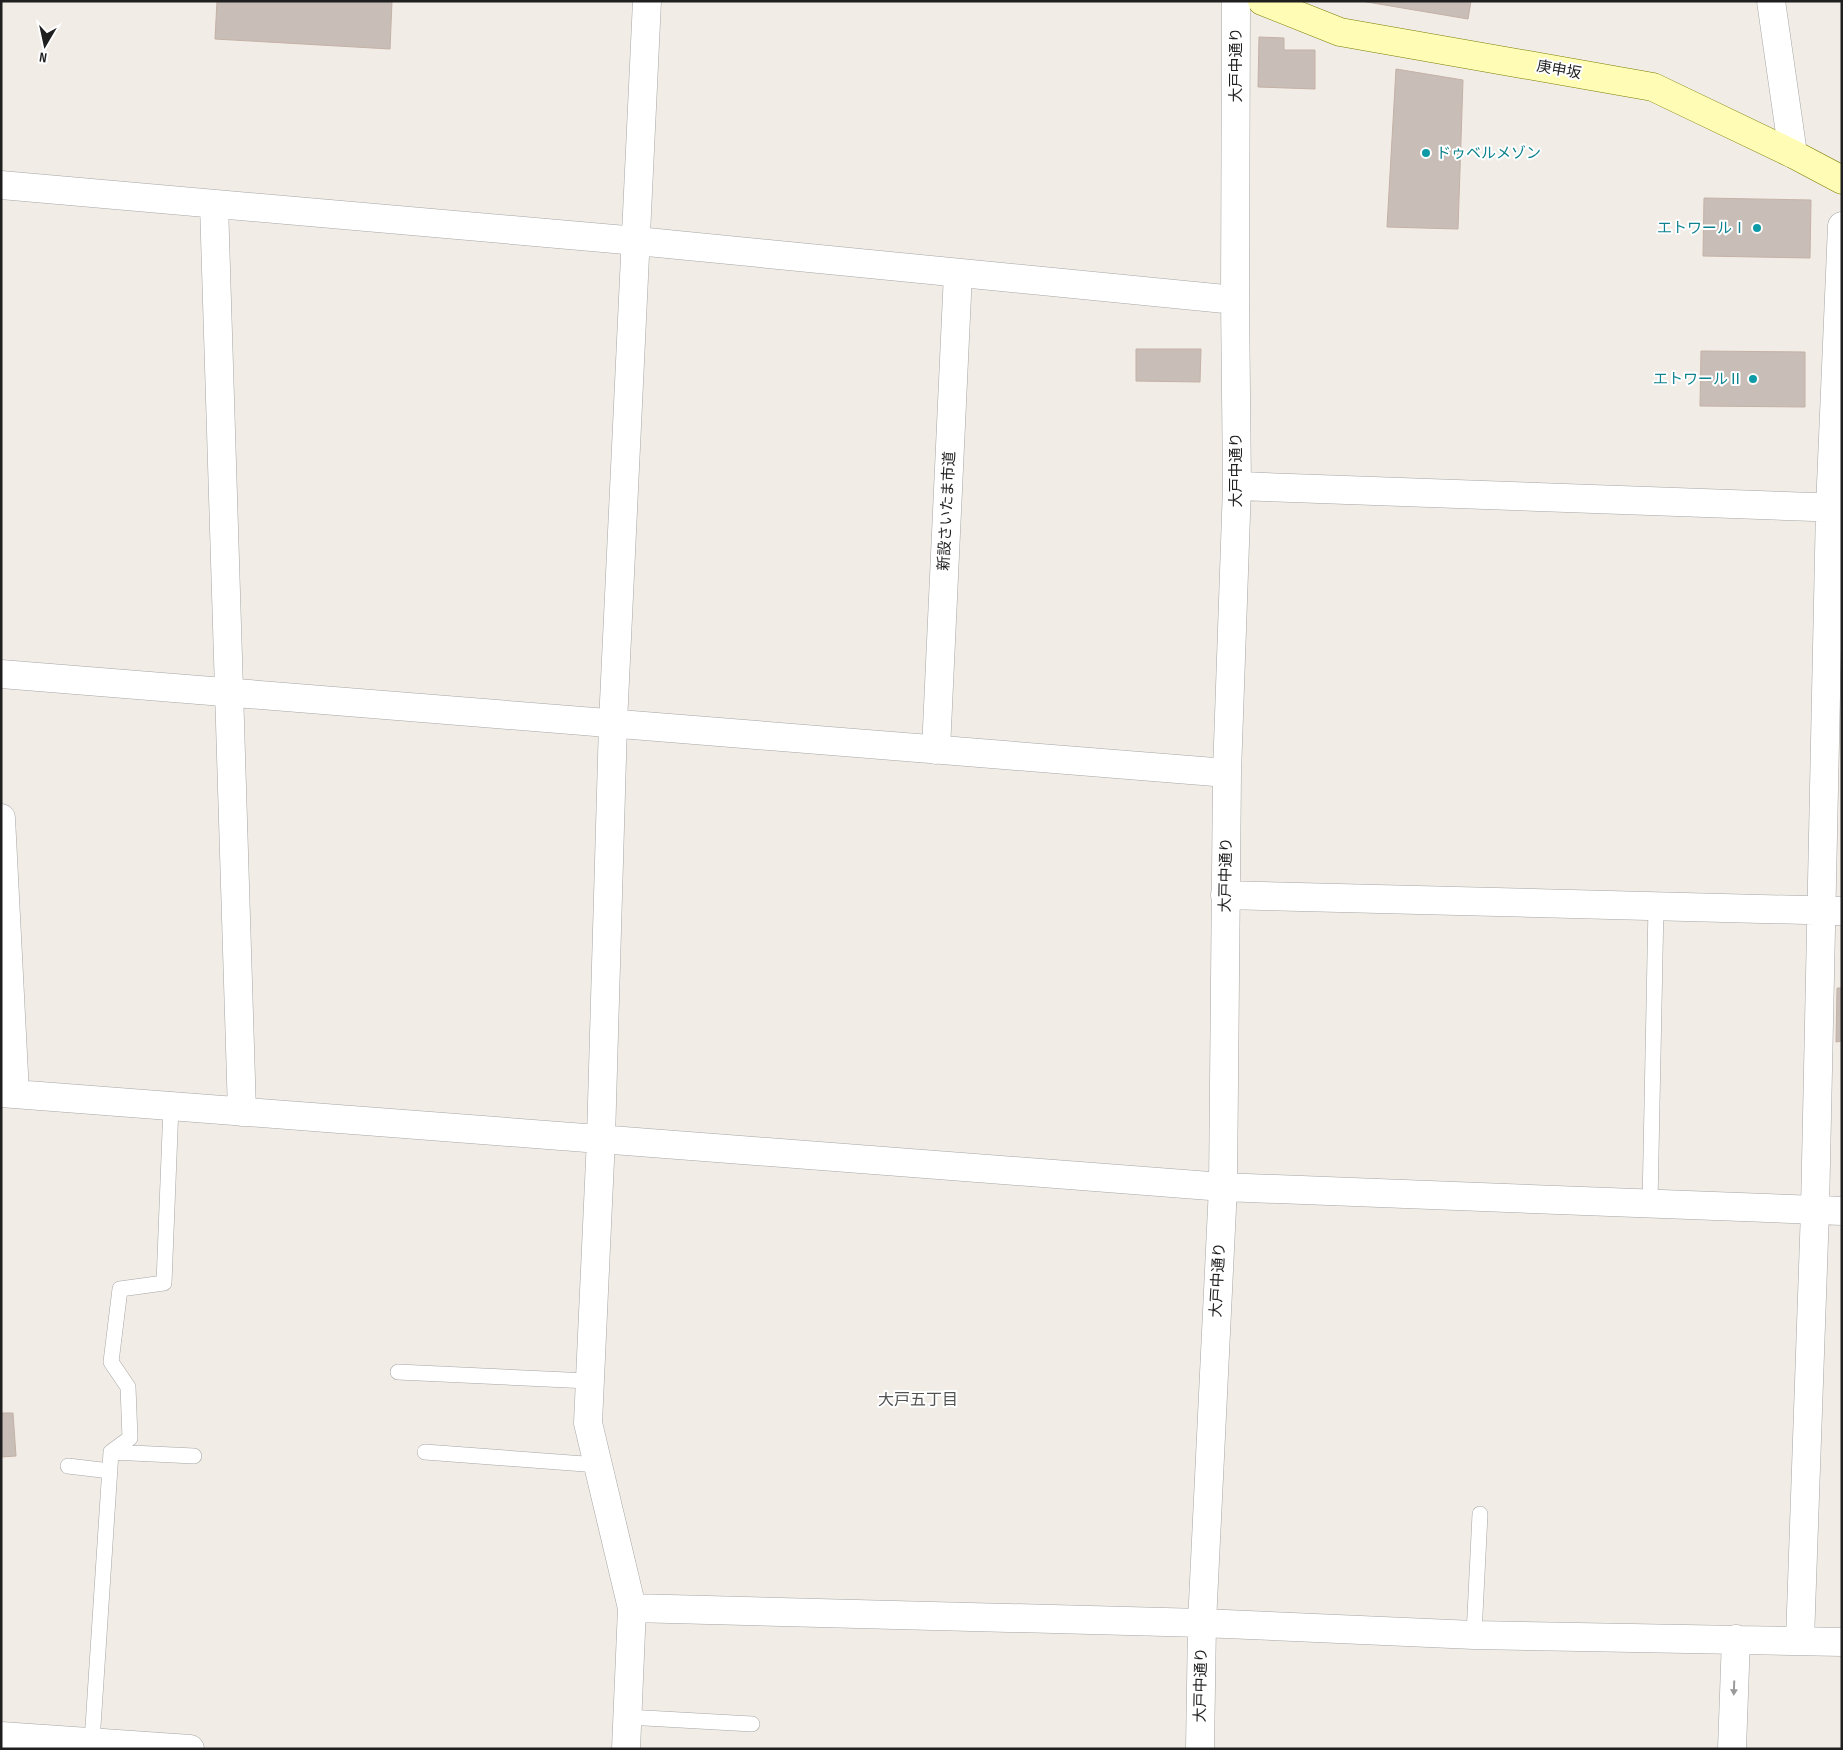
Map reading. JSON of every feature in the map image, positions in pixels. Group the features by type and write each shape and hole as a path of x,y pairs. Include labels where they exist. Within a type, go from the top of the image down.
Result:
{"street":[{"path":"626,1749 632,1608 588,1423 601,1138 613,723 647,1"},
{"name":"大戸中通り","path":"1200,1749 1202,1623 1223,1187 1227,773 1237,486 1235,300 1236,1"},
{"name":"庚申坂","path":"1262,1 1340,32 1653,86 1842,180"},
{"path":"1771,1 1793,154"},
{"path":"1,184 637,241 1235,300"},
{"path":"214,204 242,1112"},
{"path":"1800,1640 1829,1210 1836,508 1842,226"},
{"name":"新設さいたま市道","path":"936,750 958,273"},
{"path":"1237,486 1836,508"},
{"path":"1,674 1227,773"},
{"path":"1,818 8,1093 1223,1187 1829,1210"},
{"path":"1225,895 1832,911"},
{"path":"632,1608 1202,1623 1474,1635 1842,1642"},
{"path":"1732,1749 1736,1639"},
{"path":"9,1741 92,1742 190,1749"}],"lane":[{"path":"1650,1204 1656,906"},
{"path":"111,1452 130,1438 128,1387 112,1362 120,1289 164,1283 171,1106"},
{"path":"398,1372 589,1381"},
{"path":"111,1452 194,1456"},
{"path":"92,1742 111,1452"},
{"path":"425,1452 598,1465"},
{"path":"68,1466 110,1471"},
{"path":"1474,1635 1480,1514"},
{"path":"627,1717 752,1724"}],"building":[{"path":"217,1 392,1 390,49 215,39"},
{"path":"1361,1 1471,1 1468,19"},
{"path":"1259,37 1284,38 1284,50 1315,50 1315,89 1258,87"},
{"name":"ドゥベルメゾン","path":"1396,69 1463,80 1458,229 1387,227"},
{"name":"エトワールⅠ","path":"1704,198 1811,200 1810,258 1703,256"},
{"path":"1136,349 1201,349 1200,382 1136,381"},
{"name":"エトワールⅡ","path":"1701,351 1805,352 1805,407 1700,406"},
{"path":"1837,988 1842,988 1842,1041 1836,1042"},
{"path":"1,1413 13,1413 16,1456 1,1457"}],"place":[{"name":"ドゥベルメゾン","path":"1426,153"},
{"name":"エトワールⅠ","path":"1757,228"},
{"name":"エトワールⅡ","path":"1753,379"}],"district":[{"name":"大戸五丁目","path":"918,1400"}]}
